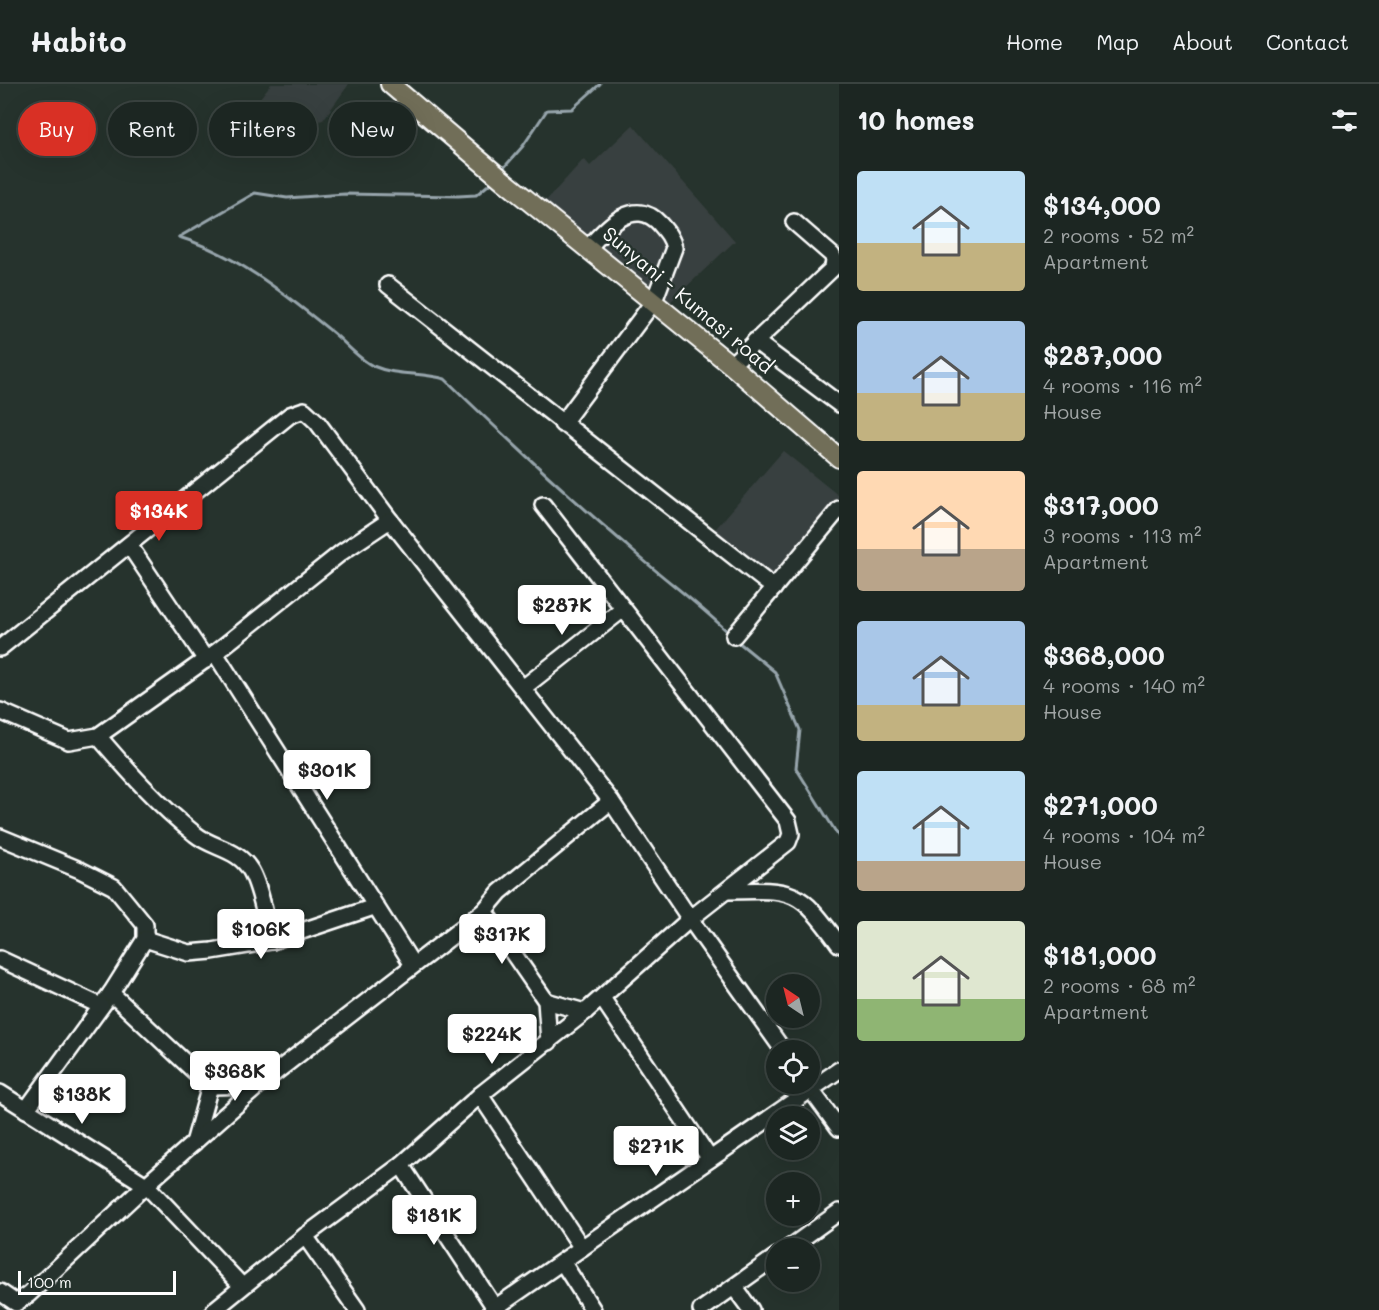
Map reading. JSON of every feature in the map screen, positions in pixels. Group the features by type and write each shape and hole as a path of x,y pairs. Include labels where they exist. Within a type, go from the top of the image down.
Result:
{"main road":[{"name":"Sunyani - Kumasi road","path":"390,84 497,175 731,364 839,458"}],"street":[{"path":"562,424 654,301 674,248 673,240 654,218 631,213 613,222 589,247"},
{"path":"731,364 827,275 834,264 832,255 794,222"},
{"path":"388,285 562,424 774,588"},
{"path":"755,341 839,404"},
{"path":"0,648 290,415 304,410 317,422 390,520 611,801 690,919 776,1040"},
{"path":"214,1310 305,1236 401,1165 480,1095 602,998 690,919 788,842 791,834 788,821 622,610 543,505"},
{"path":"734,636 839,509"},
{"path":"0,711 69,741 98,736 211,656 342,552 390,520"},
{"path":"129,545 211,656 412,965"},
{"path":"522,688 622,610"},
{"path":"98,736 136,780 196,836 231,851 242,859 252,872 272,941"},
{"path":"0,1292 16,1303 30,1294 146,1185 260,1085 484,911 500,892 611,801"},
{"path":"0,837 80,870 114,887 145,925 145,939 111,993 26,1110"},
{"path":"727,891 766,890 805,900 839,944"},
{"path":"145,939 189,953 272,941 374,907"},
{"path":"484,911 546,1001 549,1042"},
{"path":"0,959 100,1006"},
{"path":"111,993 210,1086 260,1085"},
{"path":"602,998 710,1159"},
{"path":"546,1001 585,1012"},
{"path":"820,1080 839,1070"},
{"path":"194,1143 210,1086"},
{"path":"0,1093 146,1185 242,1287"},
{"path":"401,1165 494,1309 710,1159 797,1094"},
{"path":"814,1094 839,1128"},
{"path":"480,1095 582,1248"},
{"path":"803,1238 839,1212"},
{"path":"305,1236 357,1310"},
{"path":"563,1263 593,1310"},
{"path":"701,1310 766,1264"},
{"path":"734,1287 751,1310"}],"shaded area":[{"path":"271,84 349,84 336,102 329,102 329,112 323,120 317,121 317,102 265,102 260,98"},
{"path":"633,125 735,241 667,305 544,203 584,159 590,166"},
{"path":"783,451 839,496 839,503 774,582 712,533"}],"waterway":[{"path":"501,171 523,146 547,110 572,109 600,84"},
{"path":"179,237 255,193 287,198 345,194 458,196 476,195 493,181"},
{"path":"179,237 200,244 259,276 314,317 373,366 445,379 580,505 730,634"},
{"path":"737,641 775,672 800,730 796,768 839,837"}]}
